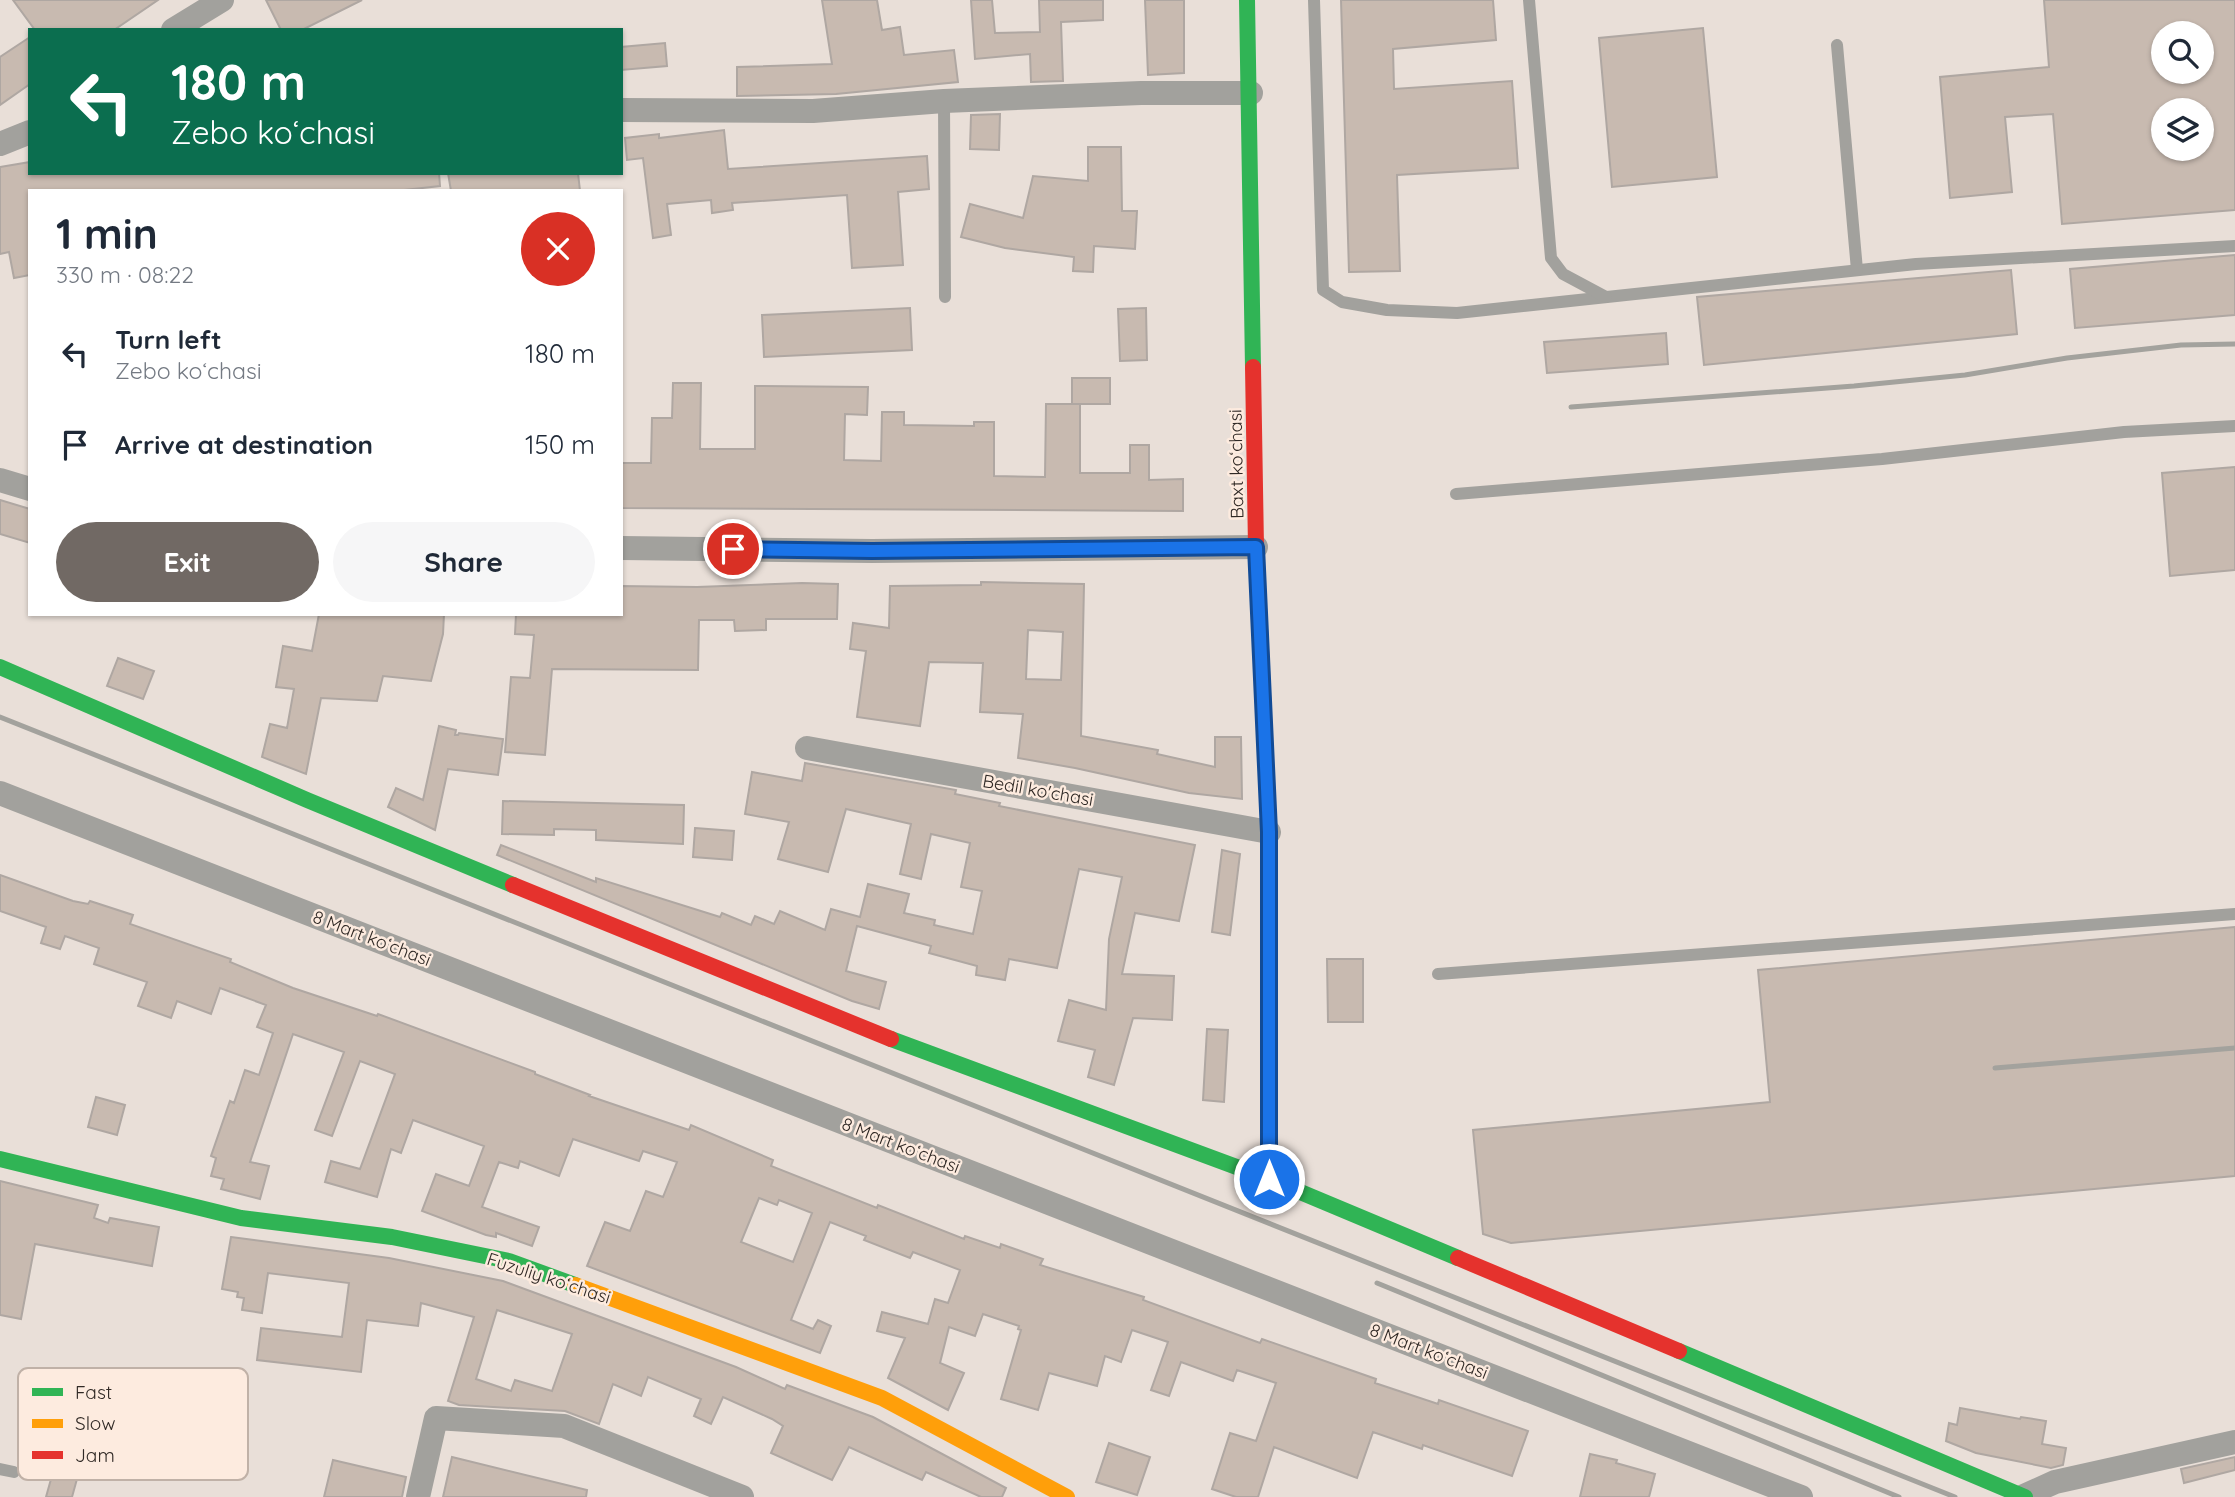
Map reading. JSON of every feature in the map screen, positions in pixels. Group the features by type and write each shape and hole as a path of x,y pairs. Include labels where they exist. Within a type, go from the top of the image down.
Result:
{"street":[{"path":"176,28 222,0"},
{"name":"Baxt koʻchasi","path":"1247,0 1251,93 1256,547 1269,832 1269,1179"},
{"path":"623,110 813,111 944,101 1141,93 1251,93"},
{"path":"0,145 28,133"},
{"path":"0,480 28,488"},
{"path":"623,548 886,551 1256,547"},
{"path":"0,667 307,800 854,1025 1269,1179 2024,1497 2055,1482 2235,1443"},
{"name":"Bedil ko'chasi","path":"807,748 1269,832"},
{"name":"8 Mart koʻchasi","path":"0,793 1801,1497"},
{"name":"Fuzuliy koʻchasi","path":"0,1158 241,1218 393,1237 509,1261 882,1398 1067,1497"},
{"path":"418,1497 436,1419 564,1426 733,1495"}],"lane":[{"path":"1314,0 1323,290 1342,302 1387,310 1457,313 1916,264 2235,246"},
{"path":"1529,0 1551,258 1563,274 1606,297"},
{"path":"1837,45 1857,270"},
{"path":"944,101 945,297"},
{"path":"1456,494 1882,459 2124,432 2235,426"},
{"path":"1438,974 2235,915"},
{"path":"0,1469 15,1472"}],"building":[{"path":"13,0 158,0 117,28 34,28"},
{"path":"266,0 362,0 306,28 280,28"},
{"path":"822,0 877,0 882,30 900,27 904,55 954,50 958,82 836,94 737,96 737,67 832,64"},
{"path":"971,0 992,0 995,33 1040,32 1039,0 1103,0 1103,20 1061,22 1063,81 1031,82 1030,54 975,59"},
{"path":"1145,0 1184,0 1184,73 1148,75"},
{"path":"1341,0 1493,0 1496,40 1393,49 1394,89 1512,81 1518,168 1397,175 1400,271 1349,272"},
{"path":"2044,0 2235,0 2235,210 2062,224 2053,114 2005,117 2012,192 1950,198 1940,77 2049,67"},
{"path":"1703,28 1717,177 1612,187 1599,38"},
{"path":"28,38 28,85 0,105 0,57"},
{"path":"665,43 667,66 623,70 623,47"},
{"path":"1000,114 999,150 970,149 971,115"},
{"path":"724,130 728,169 927,156 929,189 898,192 903,265 852,268 847,195 732,203 733,210 712,213 711,200 667,204 671,235 653,238 643,158 627,160 625,138 659,134 659,138"},
{"path":"1088,147 1121,147 1122,211 1137,211 1135,249 1094,246 1093,272 1073,271 1074,257 1005,248 961,237 970,204 1023,218 1033,176 1088,181"},
{"path":"28,162 28,175 439,175 440,186 413,189 28,189 28,275 14,278 9,252 0,254 0,167"},
{"path":"448,175 578,175 580,189 451,189"},
{"path":"2235,255 2235,315 2075,328 2070,269"},
{"path":"2011,270 2017,334 1704,365 1697,297"},
{"path":"910,308 912,350 764,357 762,315"},
{"path":"1146,308 1147,360 1120,361 1118,309"},
{"path":"1666,333 1668,364 1547,373 1544,342"},
{"path":"1072,378 1110,378 1110,404 1072,404"},
{"path":"673,383 701,383 700,449 755,449 755,386 868,387 867,415 845,414 844,460 881,461 882,412 904,412 904,425 974,426 974,422 994,422 994,476 1045,477 1046,404 1080,404 1080,473 1130,473 1130,445 1149,445 1149,480 1183,479 1183,511 623,508 623,463 651,463 652,418 672,418"},
{"path":"2235,467 2235,570 2170,576 2162,473"},
{"path":"0,500 28,508 28,542 0,534"},
{"path":"981,582 1084,584 1081,736 1158,750 1157,754 1215,767 1215,737 1241,737 1242,799 1189,793 1018,758 1023,714 980,712 983,663 929,662 920,726 857,717 866,651 850,649 853,623 889,628 890,586 981,585","holes":["1028,630 1063,632 1061,680 1026,679"]},
{"path":"838,584 837,619 766,619 766,630 735,631 734,620 699,620 698,670 552,669 545,755 505,752 511,677 530,678 534,635 515,634 516,616 623,616 623,586"},
{"path":"319,616 444,616 443,634 431,681 383,676 377,701 321,698 306,774 262,757 270,724 287,728 294,689 276,687 283,646 312,651"},
{"path":"118,658 154,671 143,699 107,686"},
{"path":"439,726 456,730 455,735 459,733 503,739 498,775 448,769 435,830 388,807 396,788 423,800"},
{"path":"805,763 956,790 955,794 1000,803 999,806 1195,845 1179,921 1135,913 1122,974 1174,976 1172,1020 1133,1018 1114,1085 1088,1077 1095,1050 1058,1041 1069,1000 1106,1010 1109,939 1122,877 1079,869 1057,968 1009,959 1005,980 976,975 977,966 929,953 931,946 857,926 846,971 886,982 879,1009 852,1001 497,855 501,845 596,882 596,878 720,917 722,913 751,925 755,916 774,924 780,911 825,930 831,909 860,917 868,884 909,894 904,913 935,920 934,925 973,934 982,891 961,887 970,843 931,834 921,879 900,874 911,824 846,809 828,872 778,859 789,822 745,814 752,772 802,781"},
{"path":"503,801 684,805 683,844 596,840 596,830 554,829 554,835 502,834"},
{"path":"695,828 734,831 732,860 693,857"},
{"path":"1222,850 1240,854 1230,935 1212,932"},
{"path":"0,875 73,901 88,904 90,901 133,915 130,924 231,959 230,962 293,988 377,1016 378,1014 535,1072 589,1096 689,1130 691,1125 773,1160 771,1166 877,1208 878,1205 964,1239 965,1236 1000,1248 1001,1244 1043,1259 1040,1265 1144,1297 1143,1300 1260,1343 1262,1339 1376,1379 1375,1383 1438,1404 1439,1400 1528,1431 1512,1476 1423,1445 1422,1449 1373,1432 1357,1478 1274,1447 1258,1497 1236,1497 1212,1489 1230,1433 1256,1441 1276,1383 1237,1370 1233,1381 1181,1362 1169,1396 1151,1390 1168,1342 1132,1330 1121,1362 1105,1356 1097,1386 1049,1373 1038,1410 1001,1399 1021,1330 1018,1329 1019,1326 983,1314 975,1336 949,1327 940,1363 964,1373 948,1410 888,1378 905,1338 877,1331 882,1312 928,1324 935,1299 948,1303 960,1270 913,1252 910,1258 864,1240 866,1236 830,1222 791,1320 813,1329 818,1320 831,1326 820,1353 587,1266 605,1222 630,1231 646,1191 663,1197 677,1162 643,1151 639,1161 573,1139 559,1176 520,1161 518,1168 499,1162 482,1207 539,1227 532,1246 496,1233 496,1237 486,1235 422,1211 436,1174 469,1186 484,1146 413,1120 401,1153 391,1149 377,1197 325,1182 331,1161 360,1169 395,1074 360,1061 332,1136 315,1130 344,1052 293,1034 250,1162 269,1166 260,1199 221,1189 224,1179 211,1176 216,1158 211,1156 230,1101 234,1103 245,1070 259,1075 273,1033 257,1027 266,1005 220,988 211,1014 177,1001 171,1018 138,1006 147,982 94,964 99,948 65,936 60,949 41,943 46,927 0,911","holes":["759,1198 777,1205 779,1200 812,1213 793,1262 741,1242"]},
{"path":"2235,927 2235,1176 1511,1243 1483,1234 1473,1130 1770,1102 1758,970"},
{"path":"1327,959 1363,959 1363,1022 1328,1022"},
{"path":"1207,1029 1228,1030 1224,1102 1203,1100"},
{"path":"96,1097 125,1105 117,1135 88,1127"},
{"path":"0,1181 98,1205 94,1218 108,1223 110,1218 159,1227 152,1266 35,1244 21,1319 0,1315"},
{"path":"231,1237 389,1258 503,1281 736,1367 785,1389 787,1385 873,1417 1006,1488 1002,1497 981,1497 926,1472 922,1480 849,1447 832,1480 771,1453 783,1426 772,1419 723,1397 711,1424 694,1416 701,1399 648,1377 641,1396 613,1384 599,1424 565,1411 459,1405 448,1401 474,1317 421,1303 418,1326 367,1320 361,1372 257,1360 261,1328 342,1337 349,1283 268,1273 262,1313 242,1310 244,1298 237,1297 238,1292 222,1289","holes":["497,1310 572,1334 552,1391 515,1380 511,1391 476,1379"]},
{"path":"1960,1408 2046,1421 2042,1444 2066,1448 2063,1465 2051,1468 1976,1453 1946,1441 1949,1423 1957,1425"},
{"path":"1109,1443 1150,1457 1137,1495 1096,1482"},
{"path":"1590,1454 1617,1460 1616,1463 1655,1474 1649,1497 1580,1497"},
{"path":"452,1457 587,1490 586,1497 443,1497"},
{"path":"2235,1457 2235,1470 2184,1483 2181,1469"},
{"path":"333,1460 406,1477 402,1497 324,1497"},
{"path":"51,1480 77,1480 72,1497 46,1497"}],"railway":[{"path":"1571,407 1854,386 1965,375 2067,358 2181,345 2235,344"},
{"path":"0,717 1955,1497"},
{"path":"1995,1068 2235,1048"},
{"path":"1377,1283 1899,1497"}],"traffic: fast":[{"path":"1247,0 1253,367"},
{"path":"0,667 307,800 513,885"},
{"path":"891,1039 1269,1179 1458,1258"},
{"path":"1269,1044 1269,1179"},
{"path":"0,1159 241,1218 392,1237 509,1261 575,1285"},
{"path":"1679,1351 2025,1497"}],"traffic: slow":[{"path":"1262,670 1269,832 1269,1044"},
{"path":"575,1285 882,1398 1067,1497"}],"traffic: jam":[{"path":"1253,367 1256,547 1262,670"},
{"path":"513,885 891,1039"},
{"path":"1458,1258 1679,1351"}],"route":[{"path":"733,549 872,551 1256,547 1269,832 1269,1179"}]}
